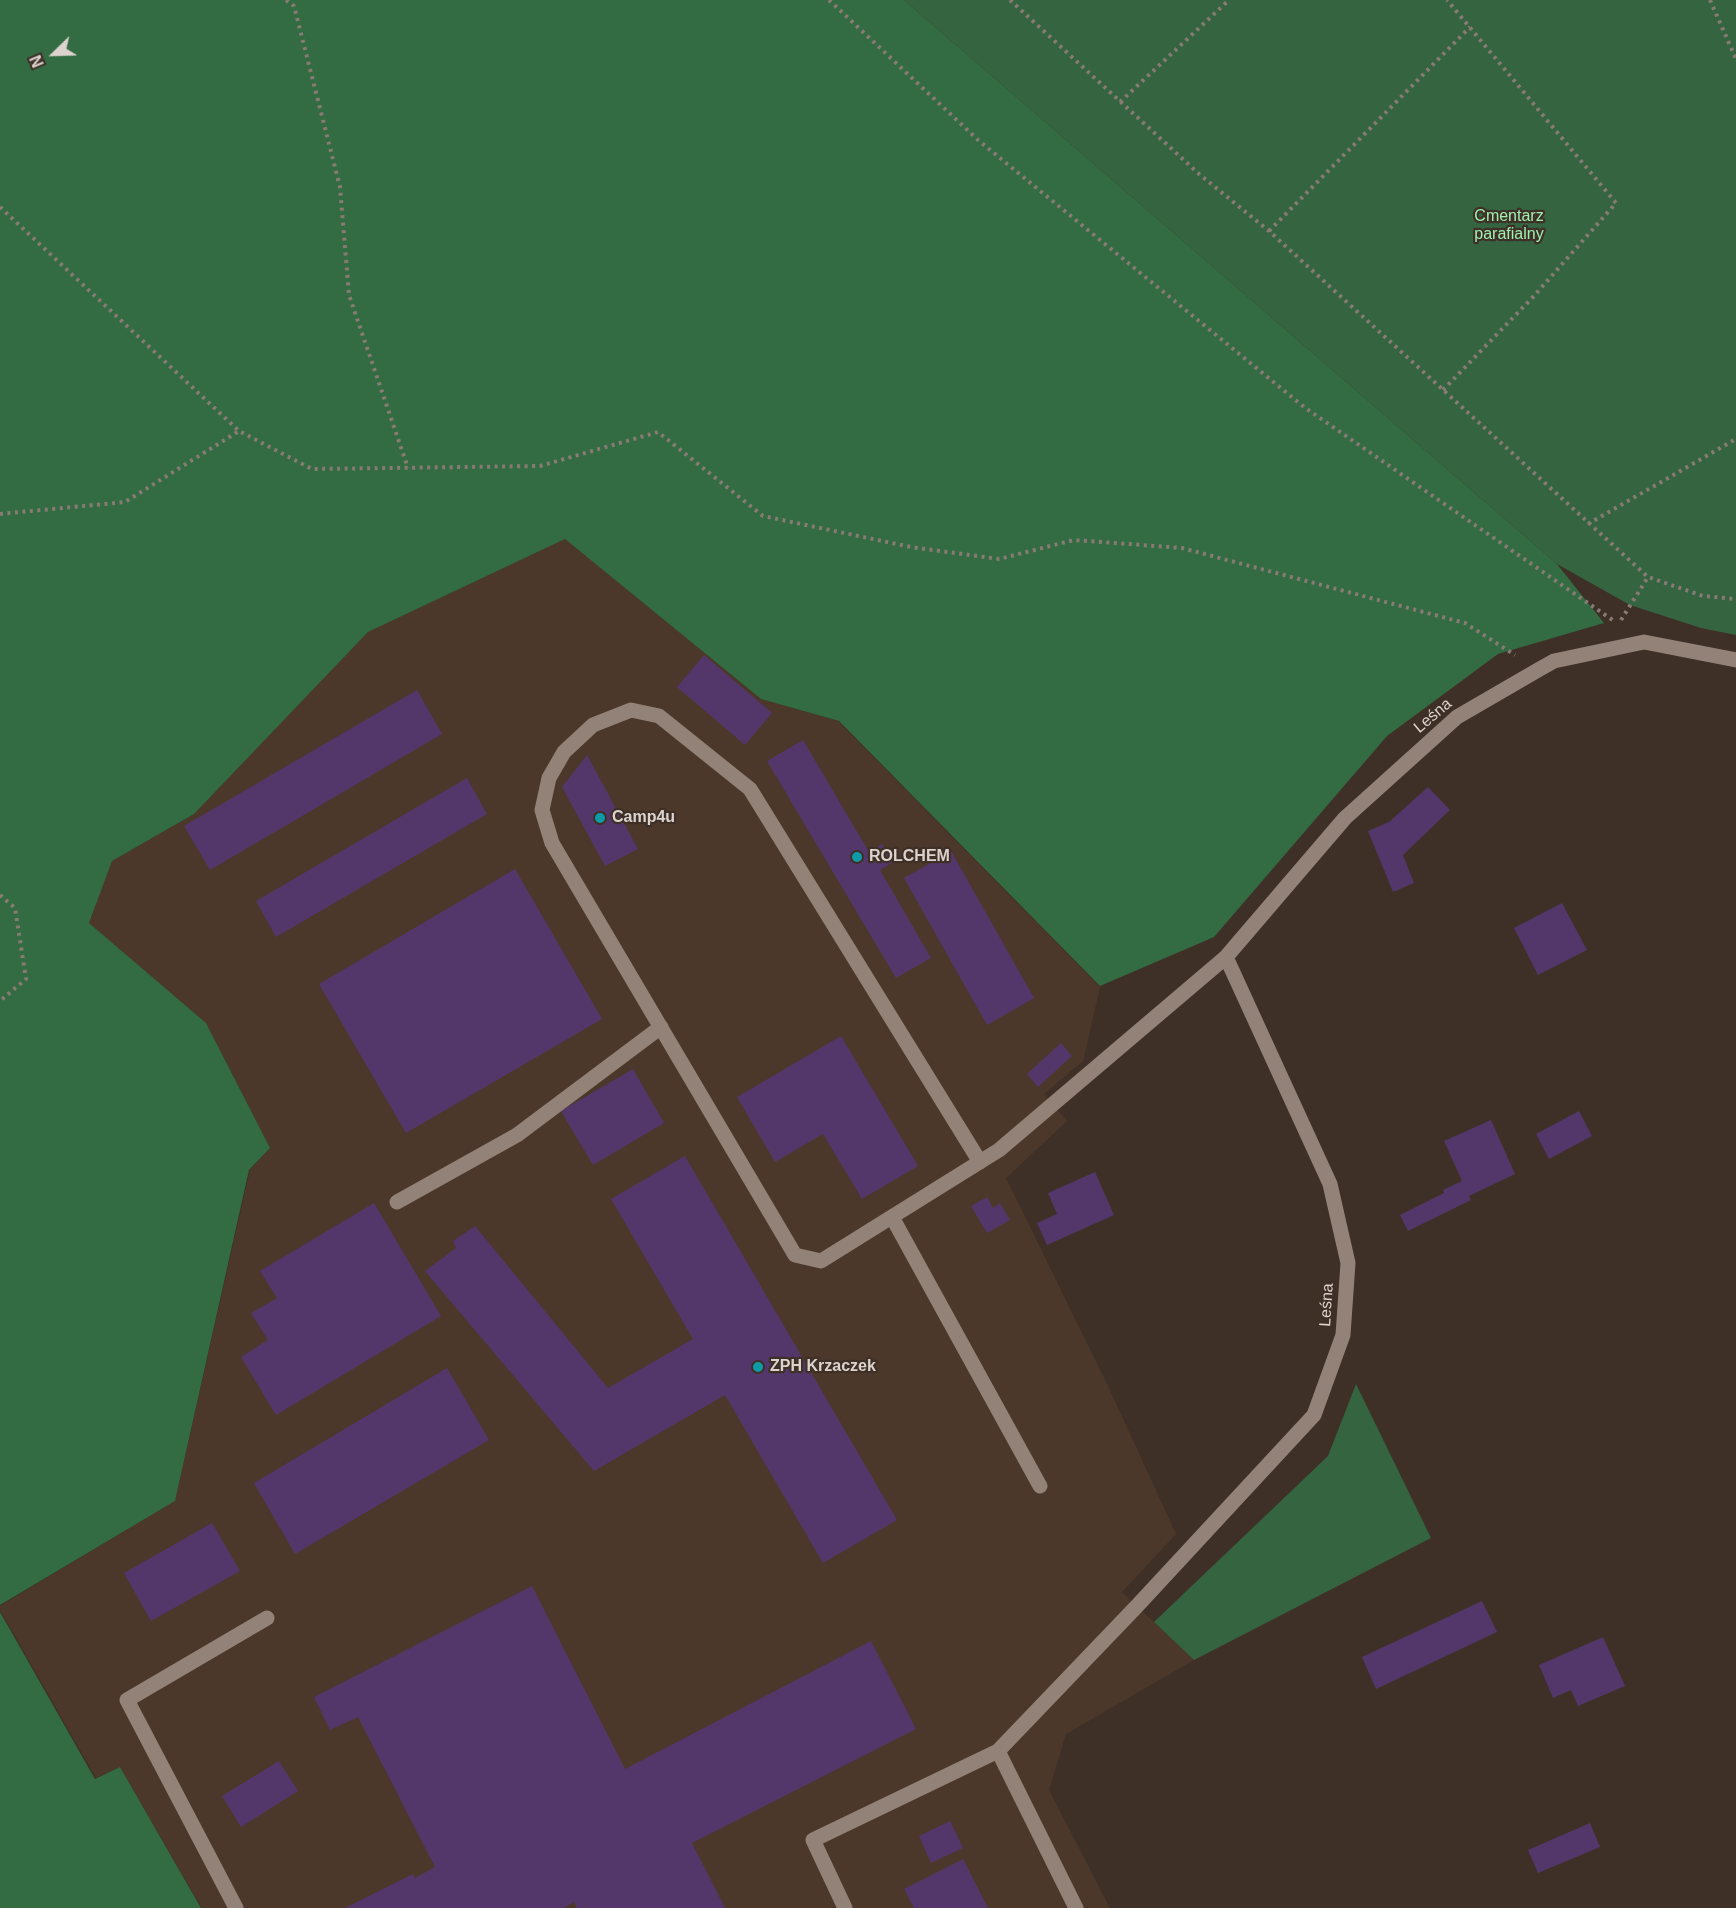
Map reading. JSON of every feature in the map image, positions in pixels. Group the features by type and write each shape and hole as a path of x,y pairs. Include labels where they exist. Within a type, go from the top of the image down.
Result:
{"street":[{"name":"Leśna","path":"980,1162 750,789 659,716 632,710 592,725 564,752 549,778 542,810 552,843 795,1255 821,1261 892,1217 980,1162 999,1150 1053,1105 1226,957 1345,818 1457,717 1554,661 1644,642 1736,660"},
{"name":"Leśna","path":"998,1751 1137,1606 1314,1415 1343,1335 1348,1263 1330,1184 1226,957"},
{"path":"397,1202 517,1135 661,1027"},
{"path":"892,1217 1040,1486"},
{"path":"236,1908 127,1700 267,1618"},
{"path":"845,1908 813,1840 998,1751 1076,1908"}],"path":[{"path":"286,0 294,6 340,187 349,295 408,468"},
{"path":"829,0 978,140 1304,407 1618,624 1648,577"},
{"path":"1010,0 1199,174 1269,231 1648,577 1703,596 1736,599"},
{"path":"1120,102 1228,0"},
{"path":"1443,390 1533,297 1616,203 1447,0"},
{"path":"1710,0 1736,59"},
{"path":"1269,231 1470,27"},
{"path":"0,207 239,432 312,469 540,466 658,432 763,516 911,547 999,559 1074,540 1182,548 1465,623 1538,670"},
{"path":"0,514 125,502 239,432"},
{"path":"1588,524 1736,439"},
{"path":"0,895 15,908 26,979 0,1001"}],"shaded area":[{"path":"565,539 761,699 838,721 1100,987 1083,1061 1044,1094 1067,1121 1006,1178 1108,1386 1176,1534 1122,1592 1194,1660 1066,1734 1049,1790 1110,1908 202,1908 120,1767 96,1778 0,1610 0,1606 175,1501 250,1170 270,1148 206,1023 89,923 112,861 194,814 368,632"}],"green space":[{"path":"0,0 904,0 1557,564 1604,623 1498,654 1387,736 1214,937 1100,986 839,721 761,699 565,539 368,632 194,814 112,861 89,923 206,1023 270,1148 249,1170 175,1501 0,1605"},
{"name":"Cmentarz parafialny","path":"904,0 1736,0 1736,635 1701,628 1630,605 1557,564"},
{"path":"1356,1384 1431,1538 1194,1660 1154,1622 1328,1456"},
{"path":"0,1612 95,1779 120,1767 201,1908 0,1908"}],"building":[{"path":"704,655 772,713 745,745 677,687"},
{"path":"417,690 442,734 210,870 184,826"},
{"name":"ROLCHEM","path":"803,740 869,852 882,844 893,862 880,870 931,958 896,978 767,761"},
{"name":"Camp4u","path":"587,755 638,849 605,866 562,787"},
{"path":"467,778 487,814 276,937 256,901"},
{"path":"1428,787 1450,810 1403,855 1414,883 1393,892 1368,831 1389,822"},
{"path":"951,851 1034,998 987,1025 904,878"},
{"path":"515,869 602,1019 406,1133 319,984"},
{"path":"1562,903 1587,950 1538,975 1514,928"},
{"path":"841,1036 918,1166 862,1199 823,1134 775,1162 737,1097"},
{"path":"1061,1043 1072,1056 1038,1087 1027,1074"},
{"path":"633,1069 664,1123 593,1165 561,1111"},
{"path":"1579,1111 1592,1136 1549,1159 1536,1134"},
{"path":"1491,1120 1515,1174 1469,1196 1471,1200 1408,1231 1400,1215 1444,1193 1443,1190 1462,1181 1444,1141"},
{"name":"ZPH Krzaczek","path":"685,1156 897,1520 823,1563 725,1395 594,1471 425,1271 456,1248 453,1241 475,1226 608,1388 693,1339 611,1199"},
{"path":"1095,1172 1114,1215 1047,1245 1037,1223 1057,1214 1048,1193"},
{"path":"987,1197 993,1208 1000,1203 1010,1220 987,1233 971,1206"},
{"path":"374,1203 441,1316 276,1415 241,1357 268,1340 251,1313 277,1298 260,1271"},
{"path":"447,1368 489,1440 295,1554 254,1483"},
{"path":"212,1523 240,1571 151,1621 124,1573"},
{"path":"532,1586 625,1769 871,1641 916,1729 692,1843 725,1908 577,1908 574,1902 564,1908 345,1908 413,1874 415,1878 435,1867 358,1717 330,1730 314,1697"},
{"path":"1482,1601 1497,1632 1376,1689 1362,1657"},
{"path":"1603,1637 1625,1686 1578,1706 1571,1690 1553,1698 1539,1665"},
{"path":"279,1761 298,1791 241,1827 222,1796"},
{"path":"950,1821 963,1848 931,1863 919,1836"},
{"path":"1590,1823 1600,1847 1538,1873 1528,1850"},
{"path":"963,1859 988,1908 914,1908 904,1889"}],"place":[{"name":"Camp4u","path":"600,818"},
{"name":"ROLCHEM","path":"857,857"},
{"name":"ZPH Krzaczek","path":"758,1367"}]}
